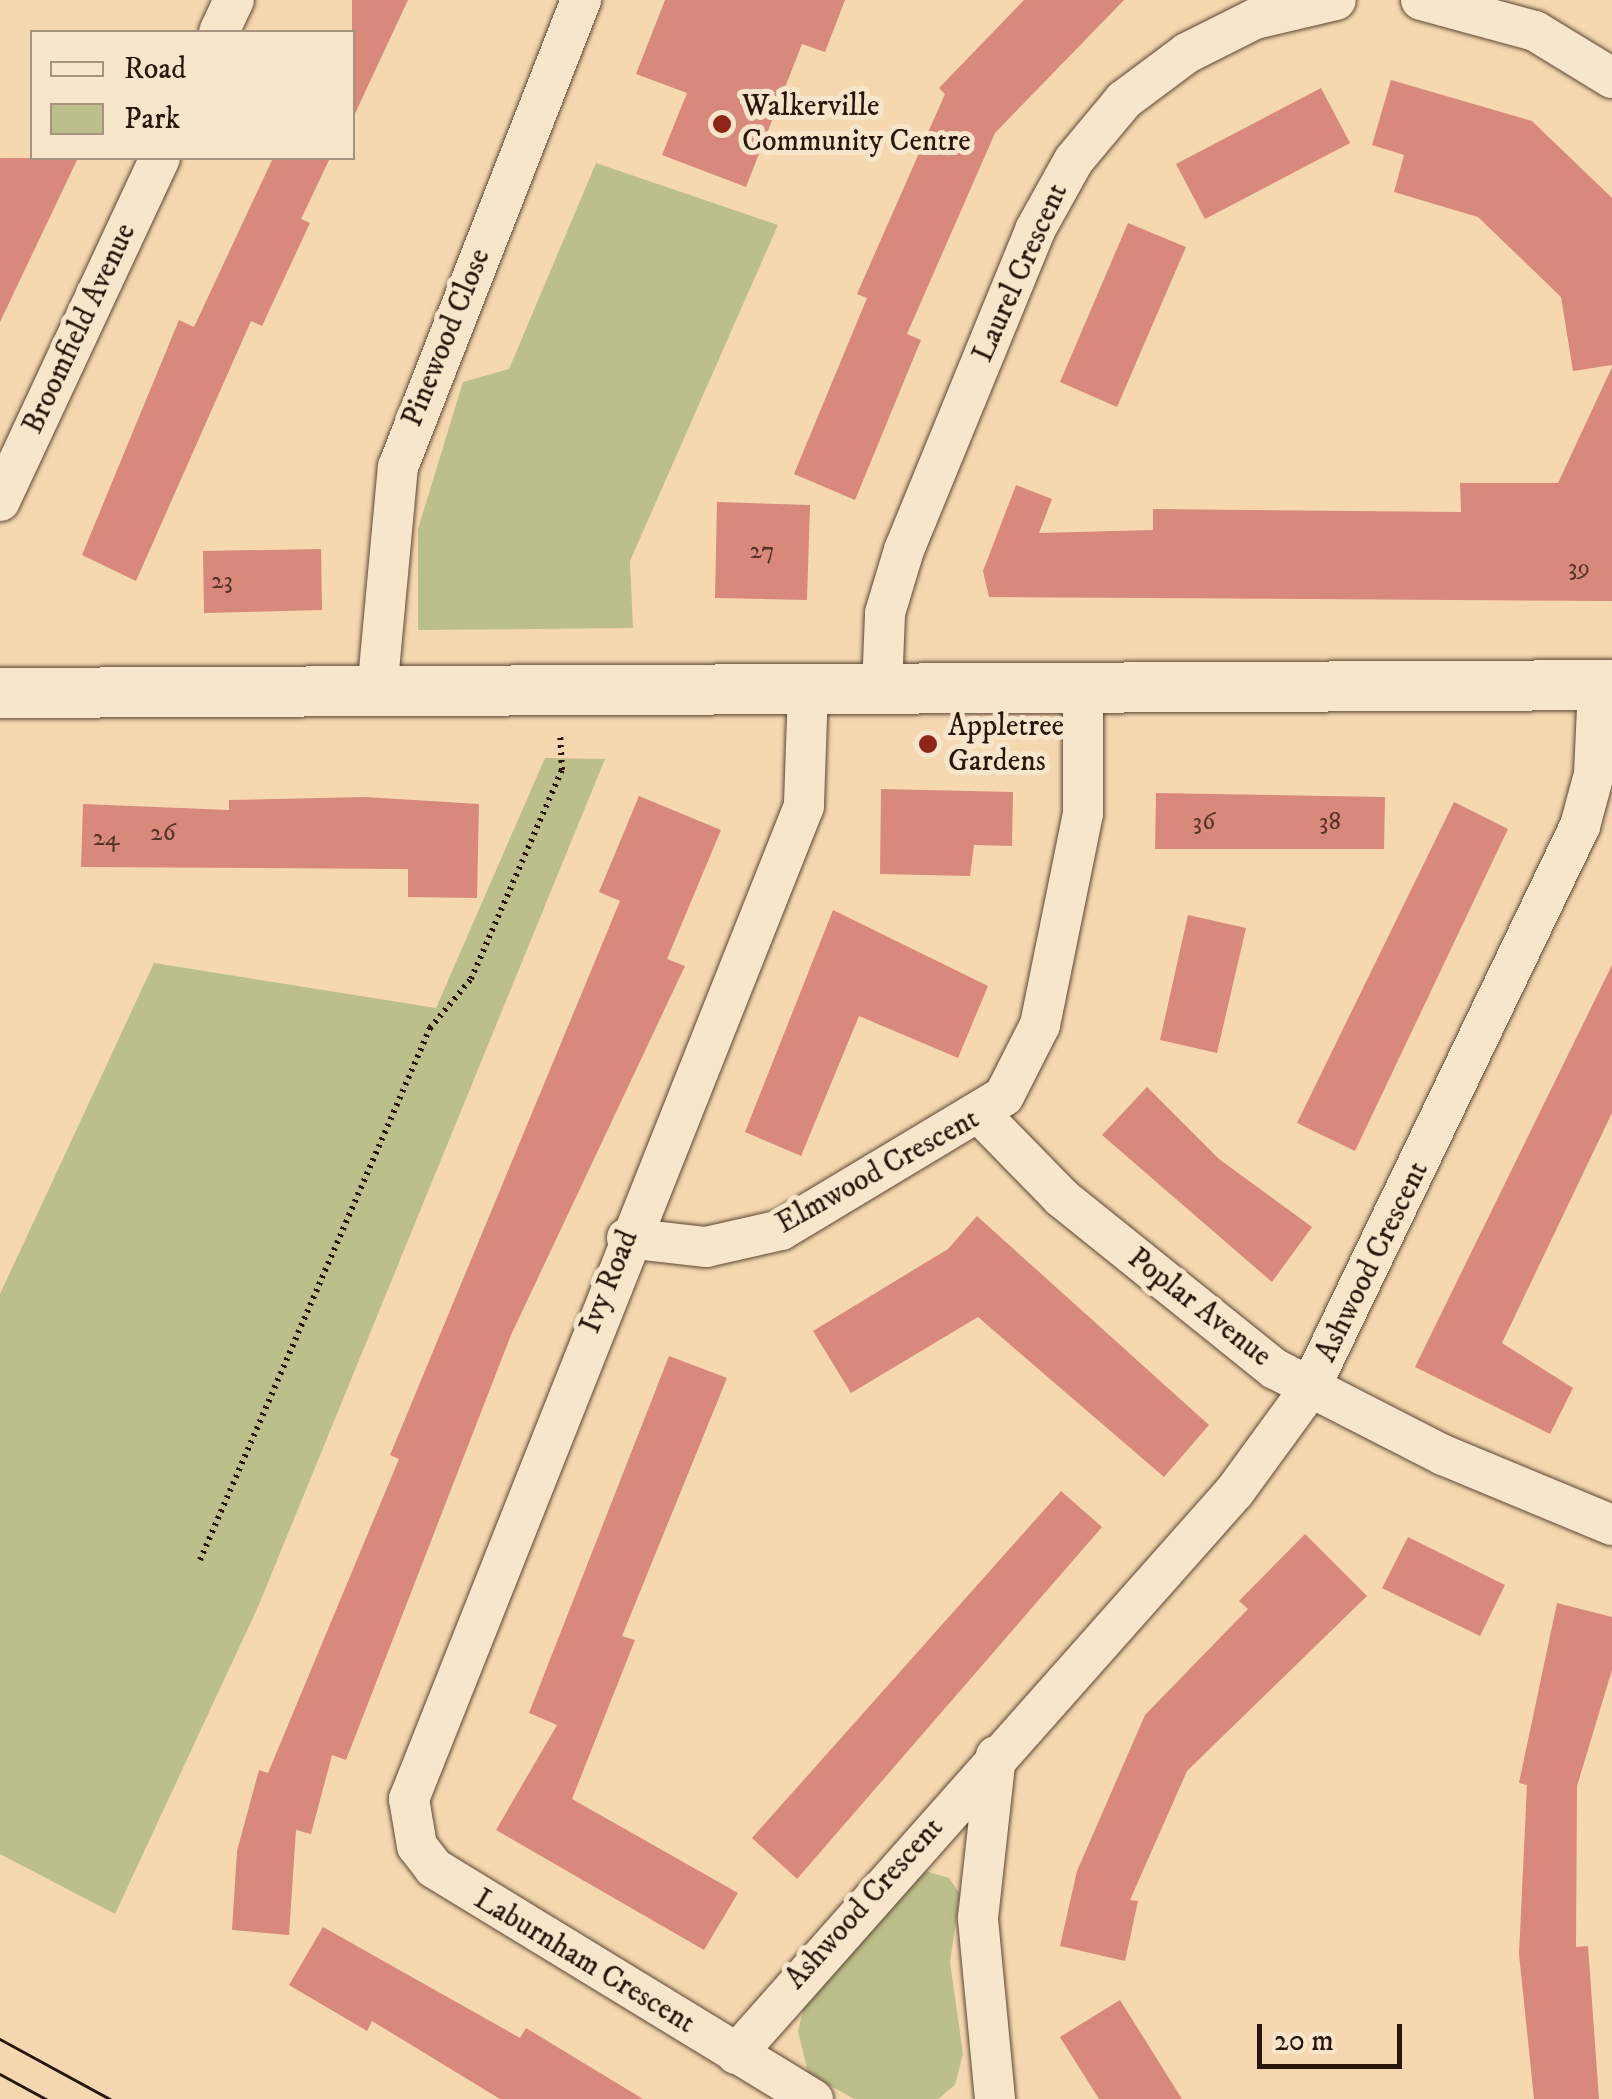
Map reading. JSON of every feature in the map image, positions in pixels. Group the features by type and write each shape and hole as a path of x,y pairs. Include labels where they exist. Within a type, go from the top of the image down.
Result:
{"street":[{"path":"220,30 234,0"},
{"name":"Pinewood Close","path":"377,692 398,467 581,0"},
{"name":"Laurel Crescent","path":"882,689 885,613 904,550 1035,230 1074,160 1124,100 1187,53 1255,18 1336,0"},
{"path":"1421,0 1535,31 1612,78"},
{"name":"Broomfield Avenue","path":"0,501 159,160"},
{"path":"0,693 1605,685"},
{"name":"Ashwood Crescent","path":"736,2054 1235,1490 1310,1388 1580,826 1594,774 1605,685"},
{"name":"Elmwood Crescent","path":"627,1238 706,1247 748,1241 982,1116 1020,1076 1040,1025 1084,813 1083,688"},
{"name":"Ivy Road","path":"434,1868 410,1824 414,1772 804,806 808,689"},
{"name":"Poplar Avenue","path":"982,1116 1062,1198 1216,1325 1310,1388 1612,1526"},
{"name":"Ashwood Crescent","path":"996,1756 978,1918 996,2099"},
{"name":"Laburnham Crescent","path":"434,1868 813,2099"}],"path":[{"path":"200,1560 430,1028 471,979 562,770 558,691"}],"green space":[{"path":"596,163 778,225 630,561 633,628 418,630 418,529 463,382 509,369"},
{"path":"545,758 605,759 258,1607 115,1914 0,1854 0,1294 154,963 436,1008"},
{"path":"925,1871 949,1878 960,1894 950,1962 963,2054 955,2085 938,2099 854,2099 808,2073 798,2031 806,1999"}],"building":[{"path":"352,0 408,0 355,114 355,30"},
{"name":"Walkerville Community Centre","path":"665,0 845,0 825,52 802,44 746,187 662,155 687,93 636,74"},
{"path":"1024,0 1124,0 995,133 907,334 921,340 855,500 794,474 867,298 857,294 945,94 939,88"},
{"path":"1391,80 1532,121 1612,198 1612,365 1573,371 1561,297 1478,217 1394,192 1404,155 1372,145"},
{"path":"1321,88 1350,143 1205,219 1176,164"},
{"path":"0,158 77,160 0,322"},
{"path":"272,160 329,160 301,219 310,223 262,326 251,321 136,581 82,555 179,320 194,327"},
{"path":"1128,223 1186,247 1117,407 1060,382"},
{"path":"1612,367 1612,601 989,597 983,571 1016,485 1052,499 1039,533 1153,530 1153,509 1461,512 1460,483 1558,483"},
{"path":"717,502 810,505 807,600 715,598"},
{"path":"321,549 322,610 204,613 203,551"},
{"path":"881,789 1013,792 1012,846 974,845 970,876 880,874"},
{"path":"1156,793 1385,797 1384,849 1155,849"},
{"path":"639,796 721,830 667,959 685,966 511,1335 346,1760 332,1755 311,1834 296,1830 289,1935 232,1930 237,1851 259,1770 268,1773 399,1459 390,1455 620,901 599,892"},
{"path":"365,797 479,804 477,898 408,897 408,869 81,867 83,804 229,810 229,800"},
{"path":"1454,802 1508,829 1355,1151 1297,1123"},
{"path":"833,910 988,986 958,1058 859,1016 801,1156 745,1132"},
{"path":"1188,915 1246,928 1217,1053 1160,1040"},
{"path":"1612,965 1612,1113 1502,1343 1573,1388 1550,1434 1415,1367"},
{"path":"1147,1087 1219,1159 1312,1227 1272,1282 1102,1135"},
{"path":"977,1216 1209,1425 1164,1477 978,1317 851,1393 813,1331 948,1249"},
{"path":"669,1356 727,1378 622,1636 635,1640 572,1799 738,1893 704,1950 496,1830 557,1725 529,1713"},
{"path":"1061,1491 1102,1527 797,1879 752,1838"},
{"path":"1305,1534 1367,1596 1187,1771 1130,1900 1138,1901 1125,1961 1060,1946 1077,1871 1145,1715 1248,1609 1239,1601"},
{"path":"1408,1537 1505,1585 1480,1636 1382,1588"},
{"path":"1557,1603 1612,1617 1612,1670 1577,1786 1576,1947 1588,1946 1599,2099 1534,2099 1519,1954 1527,1785 1519,1783"},
{"path":"323,1927 520,2038 526,2028 643,2099 500,2099 372,2021 367,2031 289,1985"},
{"path":"1120,2000 1182,2099 1099,2099 1060,2037"}],"tram line":[{"path":"0,2039 110,2099"},
{"path":"0,2074 46,2099"}],"place":[{"name":"Walkerville Community Centre","path":"722,124"},
{"name":"Appletree Gardens","path":"928,744"}]}
